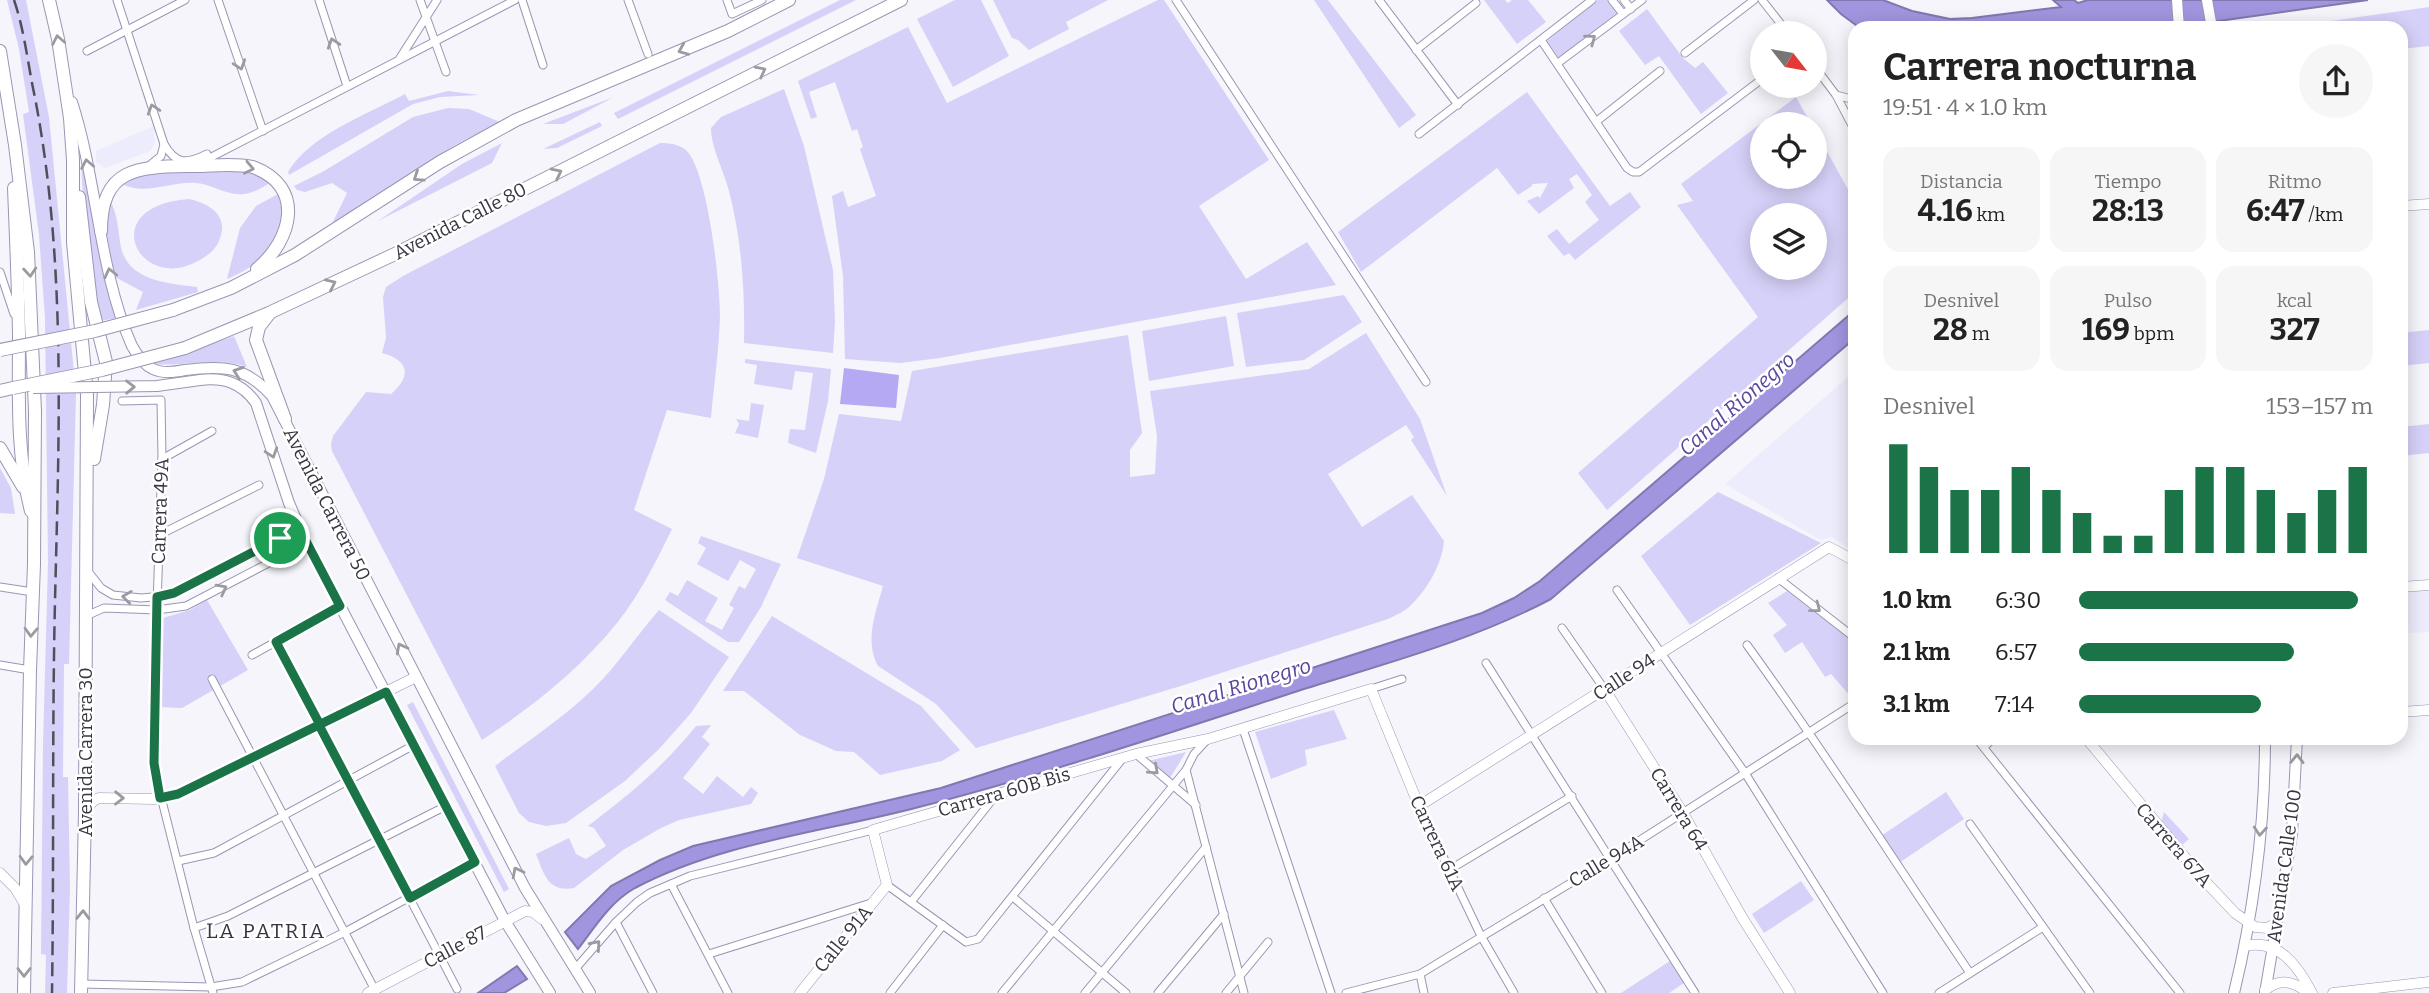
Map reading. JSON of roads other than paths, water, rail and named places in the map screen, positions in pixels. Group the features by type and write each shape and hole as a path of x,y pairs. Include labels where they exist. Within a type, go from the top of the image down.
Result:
{"highway":[{"name":"Avenida Carrera 30","path":"49,0 65,80 91,302 106,362 103,404 87,511"},
{"path":"0,350 95,331 173,310 231,288 307,248 476,141 789,0"},
{"name":"Avenida Calle 80","path":"6,390 102,370 185,348 248,323 410,247 901,0"},
{"path":"0,51 20,182 31,287 35,529 24,903 24,993"},
{"path":"9,107 19,329 19,399 26,491 35,529"},
{"name":"Avenida Carrera 30","path":"73,160 73,242 88,395 81,988"},
{"path":"101,231 102,210 110,189 122,176 146,167 257,168 272,178 286,198 288,223 279,246 259,268 231,288"},
{"path":"270,313 262,322 256,340 285,419"},
{"path":"0,448 26,491"}],"main road":[{"path":"2177,0 2178,21"},
{"path":"2207,0 2211,21"},
{"name":"Avenida Carrera 50","path":"65,80 77,119 101,231 133,347 154,370 165,372 221,367 240,371 267,390 285,419 542,919 590,993"},
{"name":"Avenida Carrera 50","path":"6,390 157,386 215,379 232,382 250,395 259,412 296,522 505,921 550,993"},
{"name":"Avenida Calle 100","path":"2233,990 2245,946 2258,853 2265,745"},
{"name":"Avenida Calle 100","path":"2265,992 2292,834 2297,745"}],"street":[{"path":"117,0 164,144 174,159 186,161 201,157 245,135 263,131"},
{"path":"87,51 185,0"},
{"path":"218,0 263,131"},
{"path":"319,0 347,86"},
{"path":"420,0 446,72"},
{"path":"400,59 437,0"},
{"path":"194,166 515,0"},
{"path":"522,0 543,65"},
{"path":"628,0 648,54"},
{"path":"727,0 732,14 762,0"},
{"path":"1176,0 1426,382"},
{"path":"1378,0 1458,105"},
{"path":"1419,134 1592,0"},
{"path":"1612,0 1623,14"},
{"path":"1624,0 1631,9"},
{"path":"1558,63 1643,0"},
{"path":"1685,53 1754,0"},
{"path":"1762,0 1779,21"},
{"path":"1416,50 1476,3"},
{"path":"1541,40 1633,172 1639,172 1750,88"},
{"path":"1597,121 1660,71"},
{"path":"1827,83 1848,118"},
{"path":"1836,95 1848,98"},
{"path":"146,167 157,161 164,144"},
{"path":"2408,206 2429,204"},
{"path":"0,272 19,329"},
{"name":"Carrera 49A","path":"122,401 161,400 162,459 154,763 160,798 212,990"},
{"path":"162,459 212,431"},
{"path":"159,535 259,485"},
{"path":"87,570 101,588 113,594 157,597 181,590 280,538 296,522"},
{"path":"86,616 104,608 157,610 175,609 195,603 307,543"},
{"name":"Calle 94","path":"1419,806 1829,547 1848,557"},
{"path":"1777,578 1848,633"},
{"path":"2408,586 2429,585"},
{"path":"0,587 33,592"},
{"path":"1617,590 1745,773 1883,993"},
{"path":"252,655 340,606"},
{"name":"Carrera 64","path":"1562,628 1683,813 1742,919 1790,993"},
{"path":"276,642 457,989"},
{"path":"1746,645 1810,732 1970,973"},
{"path":"1486,663 1612,858 1695,993"},
{"path":"0,665 30,670"},
{"path":"85,813 93,801 99,798 160,798 178,794 416,677"},
{"path":"212,679 345,932 373,992"},
{"name":"Carrera 60B Bis","path":"576,968 637,902 690,876 873,830 1123,757 1208,739 1402,679"},
{"name":"Carrera 61A","path":"1371,689 1419,806 1449,870 1481,936 1514,993"},
{"name":"Calle 94A","path":"1346,993 1420,974 1612,858 1848,708"},
{"path":"2408,712 2429,710"},
{"path":"1243,729 1331,993"},
{"path":"1002,993 1186,770 1194,754 1208,739"},
{"name":"Carrera 67A","path":"2092,745 2203,879 2248,923"},
{"path":"178,861 215,853 414,746"},
{"path":"1984,747 2180,993"},
{"path":"1136,754 1196,805"},
{"path":"873,830 887,885 966,942 972,942 978,939 1013,897 1123,757"},
{"path":"1186,770 1244,993"},
{"path":"911,902 996,795"},
{"path":"1449,870 1572,796"},
{"path":"194,928 228,916 446,806"},
{"path":"1970,824 2090,993"},
{"path":"1085,993 1206,848"},
{"path":"81,988 212,990 242,982 345,932 475,862"},
{"path":"0,873 15,888 24,903"},
{"path":"671,884 728,993"},
{"name":"Calle 91A","path":"803,992 887,885"},
{"path":"1013,897 1126,993"},
{"path":"1544,898 1602,993"},
{"path":"709,954 872,903"},
{"name":"Calle 87","path":"373,992 505,921 529,911 542,919"},
{"path":"1158,993 1224,914"},
{"path":"616,922 653,993"},
{"path":"2248,923 2263,928 2277,923"},
{"path":"890,993 943,925"},
{"path":"1939,993 2043,927"},
{"path":"1226,993 1268,942"},
{"path":"2245,946 2259,944 2273,947 2292,962 2310,993"},
{"path":"1420,974 1424,993"},
{"path":"2265,992 2271,986 2284,982 2297,985 2310,993"},
{"path":"2333,993 2429,982"}],"railway":[{"path":"14,0 43,146 56,275 59,406 52,993"}],"district":[{"name":"LA PATRIA","path":"266,931"}],"water label":[{"name":"Canal Rionegro","path":"1737,404"},
{"name":"Canal Rionegro","path":"1241,686"}]}
